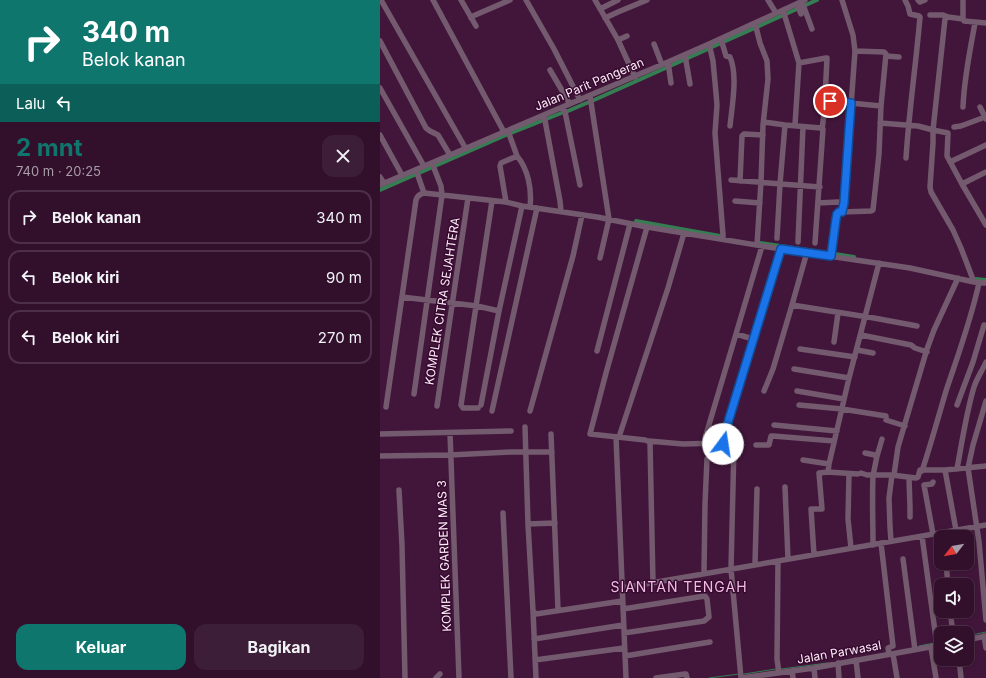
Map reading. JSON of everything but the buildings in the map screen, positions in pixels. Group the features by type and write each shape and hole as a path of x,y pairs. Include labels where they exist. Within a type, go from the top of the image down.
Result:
{"street":[{"path":"381,0 466,148"},
{"path":"433,0 508,133 528,178 534,207 492,410"},
{"path":"461,0 476,26"},
{"path":"471,18 510,0"},
{"path":"526,0 554,49 580,100"},
{"path":"595,0 618,40 635,77"},
{"path":"600,9 618,0"},
{"path":"605,18 647,0"},
{"path":"768,0 776,13"},
{"path":"842,0 853,35 855,51 844,203 842,212"},
{"path":"905,0 910,14 920,17 908,125 906,158"},
{"path":"918,0 920,2 925,0"},
{"path":"963,0 965,20"},
{"path":"801,6 812,29"},
{"name":"Jalan Parit Pangeran","path":"382,184 402,175 417,173 424,166 466,148 545,118 564,106 667,65 720,39 755,26 776,13 784,13 801,6"},
{"path":"784,13 799,63 795,125"},
{"path":"930,15 943,15 975,23 986,23"},
{"path":"814,555 811,509 822,509 819,472 849,474 861,473 864,475 893,475 917,478 919,471 922,470 929,451 970,321 976,282 953,230 931,192 930,187 933,130 943,32 945,19 948,17"},
{"path":"963,107 967,68 975,23"},
{"path":"705,438 736,334 759,245 763,135 768,79 767,61 755,26"},
{"path":"618,40 627,36"},
{"path":"720,39 726,56 730,57 732,62 734,79 730,126"},
{"path":"381,43 426,128 438,135 450,155"},
{"path":"654,44 667,65 671,83"},
{"path":"709,44 713,62 717,105 715,133 723,239"},
{"path":"831,256 837,214 839,212 873,210 879,154 881,106 886,54 884,52 855,51"},
{"path":"685,55 690,84"},
{"path":"886,56 899,57"},
{"path":"799,63 827,58 826,100 822,129 820,187 815,243"},
{"path":"550,70 570,104"},
{"path":"380,88 424,166"},
{"path":"590,96 609,219 600,258"},
{"path":"826,100 881,106"},
{"path":"564,106 580,185"},
{"path":"954,128 986,118 980,107"},
{"path":"545,118 561,211"},
{"path":"764,122 822,129"},
{"path":"880,123 908,125 948,133 947,154 950,162 986,225"},
{"path":"777,238 785,125"},
{"path":"798,242 803,127"},
{"path":"740,181 742,136 744,134 763,135"},
{"path":"380,135 402,175"},
{"path":"950,162 986,145"},
{"path":"506,202 500,166 501,163 517,156"},
{"path":"414,394 442,195 441,186 432,163"},
{"path":"962,184 986,172"},
{"path":"417,173 424,194"},
{"path":"380,176 382,184"},
{"path":"731,180 820,187"},
{"path":"386,407 416,200 420,194 506,202 522,206 561,211 781,249 910,268 986,283"},
{"name":"KOMPLEK CITRA SEJAHTERA","path":"437,406 468,198"},
{"path":"492,201 461,405 463,408 480,406 522,206"},
{"path":"735,201 760,203"},
{"path":"818,203 844,203"},
{"path":"530,410 573,256 582,215"},
{"path":"597,351 630,224"},
{"path":"647,227 590,434 683,444 722,443 734,445 731,569 741,677"},
{"path":"626,678 622,601 618,437 656,328 684,233"},
{"path":"722,443 781,249"},
{"path":"764,391 773,369 807,252"},
{"path":"828,472 849,378 879,263"},
{"path":"891,542 889,498 896,455 934,330 958,278"},
{"path":"402,297 477,306 499,311"},
{"path":"792,305 917,326"},
{"path":"834,342 838,313"},
{"path":"957,404 973,362 984,325"},
{"path":"736,334 753,339"},
{"path":"861,335 911,345 927,352"},
{"path":"800,349 855,357"},
{"path":"857,350 873,353"},
{"path":"957,469 974,389 978,376 986,364 973,362"},
{"path":"794,369 849,378"},
{"path":"797,391 844,399"},
{"path":"986,401 968,468 981,559 986,620"},
{"path":"799,405 842,409 886,416 886,420 905,426"},
{"path":"774,425 837,431"},
{"path":"525,427 528,524 536,678"},
{"path":"380,434 512,431"},
{"name":"KOMPLEK GARDEN MAS 3","path":"450,433 459,678"},
{"path":"551,434 558,610"},
{"path":"756,445 769,445 771,436 834,441"},
{"path":"873,545 872,508 874,475 876,457 882,439"},
{"path":"648,441 650,443 653,583"},
{"path":"380,456 552,452"},
{"path":"865,453 876,455 876,457"},
{"path":"704,573 707,459"},
{"path":"804,460 829,464"},
{"path":"922,470 945,470 986,466"},
{"path":"945,470 956,530 986,525"},
{"path":"849,474 848,519 851,548"},
{"path":"909,478 910,517"},
{"path":"622,588 934,534 924,485 932,484 933,482"},
{"path":"785,486 788,559"},
{"path":"755,564 757,489"},
{"path":"399,490 402,545 405,678"},
{"path":"503,513 511,678"},
{"path":"528,524 555,523"},
{"path":"922,536 935,626"},
{"path":"881,543 893,646 888,648 898,678"},
{"path":"903,559 914,647"},
{"path":"778,561 779,672"},
{"path":"623,609 705,596 707,599 709,617 704,620 624,633"},
{"path":"533,611 536,614 622,601"},
{"path":"534,639 623,625"},
{"path":"974,638 985,636 986,648"},
{"path":"624,656 710,642"},
{"name":"Jalan Parwasal","path":"741,677 759,677 779,672 838,664 891,654 914,647 931,647 934,644"},
{"path":"931,647 936,678"},
{"path":"535,660 624,648"},
{"path":"856,660 858,678"},
{"path":"838,664 839,678"},
{"path":"960,666 961,678"},
{"path":"814,668 815,678"},
{"path":"792,671 793,678"},
{"path":"656,678 684,674 686,674 687,678"}],"waterway":[{"path":"712,47 817,0"},
{"path":"594,100 708,49"},
{"path":"568,111 589,102"},
{"path":"380,190 506,135 564,112"},
{"path":"636,221 720,236"},
{"path":"760,243 828,253"},
{"path":"835,254 854,257"},
{"path":"976,279 986,280"},
{"path":"974,635 986,632"},
{"path":"919,646 934,643"},
{"path":"781,669 828,663"},
{"path":"744,674 776,669"},
{"path":"709,678 739,674"}],"district":[{"name":"SIANTAN TENGAH","path":"679,586"}],"route":[{"path":"723,444 722,442 781,249 831,256 837,214 842,212 844,203 851,103 830,101"}]}
